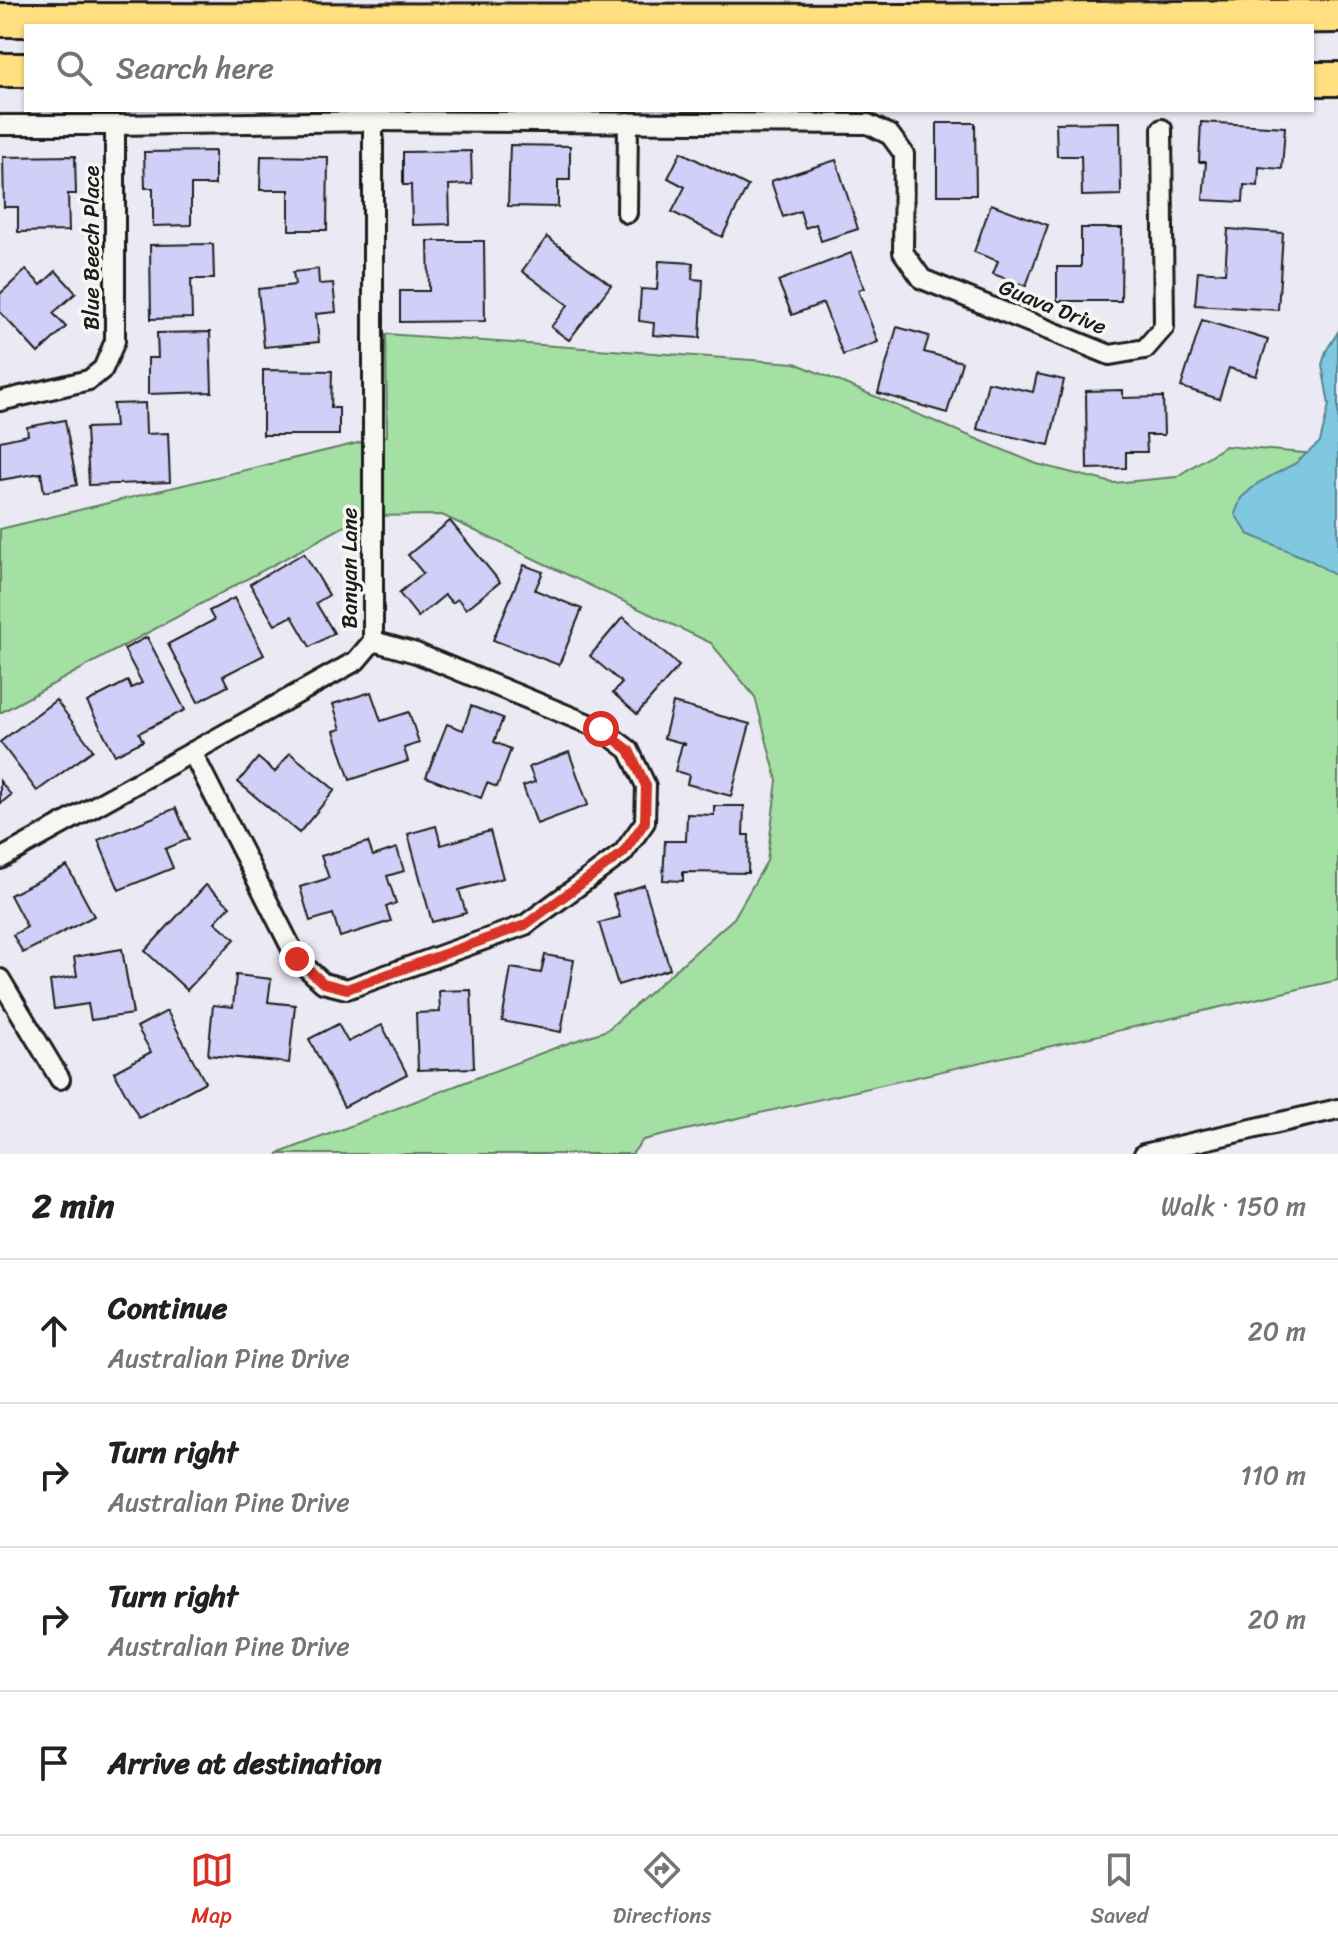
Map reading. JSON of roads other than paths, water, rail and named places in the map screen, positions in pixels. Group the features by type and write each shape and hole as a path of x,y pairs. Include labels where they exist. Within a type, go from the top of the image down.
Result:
{"highway":[{"path":"0,20 913,11 1338,16"},
{"path":"0,70 24,70"},
{"path":"1314,79 1338,79"}],"street":[{"path":"0,125 115,125 374,116 628,122 627,213"},
{"name":"Banyan Lane","path":"0,859 356,661 373,641 374,116"},
{"name":"Guava Drive","path":"628,122 868,124 890,135 904,154 903,252 922,279 1110,355 1145,349 1164,327 1162,129"},
{"name":"Blue Beech Place","path":"0,401 89,380 103,369 115,341 115,125"},
{"path":"192,752 297,959 323,983 347,989 525,925 623,853 645,822 646,786 629,750 601,729 416,653 373,641"},
{"path":"0,979 60,1079"},
{"path":"1144,1154 1338,1109"}],"water":[{"path":"1338,332 1338,577 1310,560 1248,534 1235,514 1241,498 1258,483 1296,463 1320,442 1329,405 1322,365 1326,351"}]}
